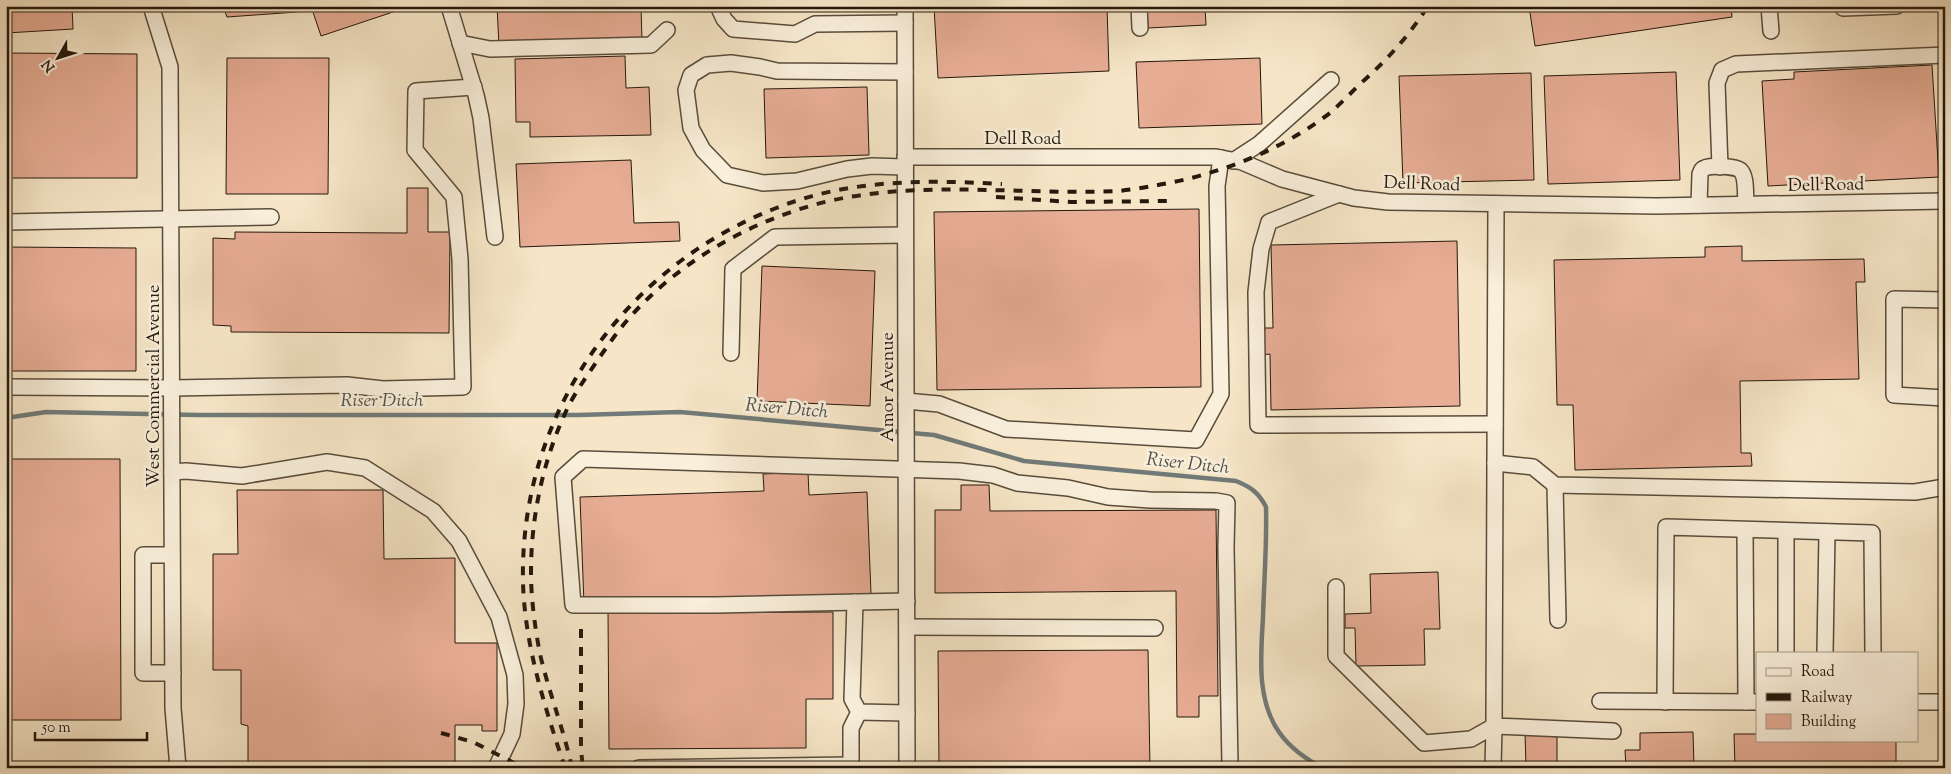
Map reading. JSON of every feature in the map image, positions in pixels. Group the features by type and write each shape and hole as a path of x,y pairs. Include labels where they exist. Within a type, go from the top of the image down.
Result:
{"street":[{"name":"West Commercial Avenue","path":"150,6 170,66 173,708 178,768"},
{"path":"449,6 474,87 481,118 495,237"},
{"path":"718,6 724,19 733,29 795,34 815,24 905,23"},
{"name":"Amor Avenue","path":"905,6 907,768"},
{"path":"1139,6 1140,28"},
{"path":"1769,6 1771,31"},
{"path":"1843,8 1897,6"},
{"path":"460,43 490,49 651,45 667,30"},
{"path":"1720,167 1717,83 1722,70 1736,64 1945,55"},
{"name":"Dell Road","path":"905,72 777,71 731,63 707,65 691,75 686,90 691,128 703,150 727,175 763,183 796,181 847,169 905,162 1178,156 1227,159 1282,178 1339,194 1354,198 1388,202 1699,205 1945,201"},
{"path":"906,401 939,404 1006,429 1196,440 1221,394 1217,186 1227,159 1259,144 1331,80"},
{"path":"6,387 172,388 347,384 383,389 463,387 460,259 454,197 415,150 416,91 474,87"},
{"path":"1699,205 1700,174 1702,169 1707,167 1734,167 1740,170 1743,176 1746,204"},
{"path":"1339,194 1269,222 1261,249 1256,292 1258,425 1495,424"},
{"path":"1493,768 1496,204"},
{"path":"6,222 271,217"},
{"path":"731,353 733,270 774,237 905,235"},
{"path":"1945,300 1894,299 1894,395 1945,398"},
{"path":"907,602 573,606 564,477 583,459 959,471 993,475 1017,483 1068,488 1108,497 1216,501 1227,504 1226,548 1230,765"},
{"path":"172,472 186,471 242,476 327,462 365,468 433,511 459,541 499,617 515,675 516,704 512,734 496,768"},
{"path":"1495,463 1533,467 1555,485 1915,492 1945,487"},
{"path":"1555,485 1558,620"},
{"path":"1665,702 1666,527 1872,533 1873,652"},
{"path":"1600,701 1752,702 1745,530"},
{"path":"1786,531 1786,652"},
{"path":"1825,652 1827,532"},
{"path":"172,554 143,555 143,673 173,673"},
{"path":"1336,587 1336,656 1424,742 1471,739 1494,726 1613,731"},
{"path":"855,602 852,699 859,712"},
{"path":"907,627 1155,628"},
{"path":"1918,702 1945,702"},
{"path":"859,712 907,713"},
{"path":"639,768 851,766 850,728 859,712"}],"building":[{"path":"6,6 72,6 73,29 6,33"},
{"path":"223,6 295,6 297,12 227,17"},
{"path":"311,6 411,6 321,36"},
{"path":"497,6 641,6 642,41 499,46"},
{"path":"934,6 1107,6 1109,71 938,78"},
{"path":"1147,6 1205,6 1206,25 1148,28"},
{"path":"1529,6 1731,6 1732,17 1535,46"},
{"path":"6,53 137,54 137,178 6,178"},
{"path":"625,56 626,88 649,87 651,135 530,137 530,122 516,122 515,59"},
{"path":"227,58 329,58 328,194 226,194"},
{"path":"1260,58 1262,124 1139,128 1136,62"},
{"path":"1932,65 1939,177 1768,186 1762,81 1794,79 1794,72"},
{"path":"1676,72 1680,180 1548,184 1544,76"},
{"path":"1531,73 1534,180 1403,183 1399,76"},
{"path":"867,87 869,155 766,158 764,89"},
{"path":"631,160 634,223 679,222 680,241 520,247 516,164"},
{"path":"407,188 428,188 428,232 450,232 449,333 231,332 231,326 213,325 213,238 235,239 235,232 407,233"},
{"path":"1199,209 1201,387 937,390 934,212"},
{"path":"1457,241 1460,406 1271,410 1270,354 1261,355 1261,328 1273,328 1271,245"},
{"path":"1742,246 1742,261 1864,259 1865,282 1856,282 1859,379 1740,381 1741,453 1751,453 1752,466 1575,470 1573,405 1557,405 1554,260 1705,257 1705,247"},
{"path":"6,247 136,248 136,371 6,371"},
{"path":"762,266 875,271 870,406 757,401"},
{"path":"6,459 120,459 121,720 6,720"},
{"path":"808,472 809,495 867,492 871,594 584,605 580,497 764,491 763,474"},
{"path":"961,485 989,485 990,511 1216,510 1218,696 1199,696 1199,717 1177,717 1176,591 935,593 935,510 961,510"},
{"path":"237,490 383,490 384,559 455,558 455,643 497,643 497,731 482,731 482,725 455,725 455,768 248,768 248,726 241,724 241,670 213,670 213,554 238,554"},
{"path":"1438,572 1440,629 1424,629 1425,665 1356,666 1355,628 1345,628 1345,614 1371,613 1370,574"},
{"path":"833,612 833,699 806,699 806,748 609,749 608,613"},
{"path":"1148,650 1150,768 939,768 938,651"},
{"path":"1525,732 1557,732 1557,768 1526,768"},
{"path":"1693,732 1694,768 1626,768 1625,750 1640,750 1640,733"},
{"path":"1734,734 1756,734 1756,742 1896,742 1896,768 1735,768"}],"waterway":[{"name":"Riser Ditch","path":"6,418 46,412 198,415 578,415 680,412 934,435 1024,461 1236,481 1254,491 1266,507 1261,661 1263,691 1267,705 1272,719 1283,738 1298,752 1322,768"}],"railway":[{"path":"572,768 540,654 535,624 531,572 536,508 546,465 560,424 569,405 614,337 647,299 673,276 731,238 763,223 829,201 862,195 926,190 1118,191 1176,182 1223,169 1268,151 1330,113 1388,57 1413,28 1428,6"},
{"path":"565,768 543,700 528,630 523,583 527,520 540,460 563,403 594,351 632,304 678,263 730,230 787,204 840,190 893,183 948,182 1002,184"},
{"path":"996,197 1071,202 1168,201"},
{"path":"581,629 581,750 583,768"},
{"path":"441,733 473,742 524,768"}]}
